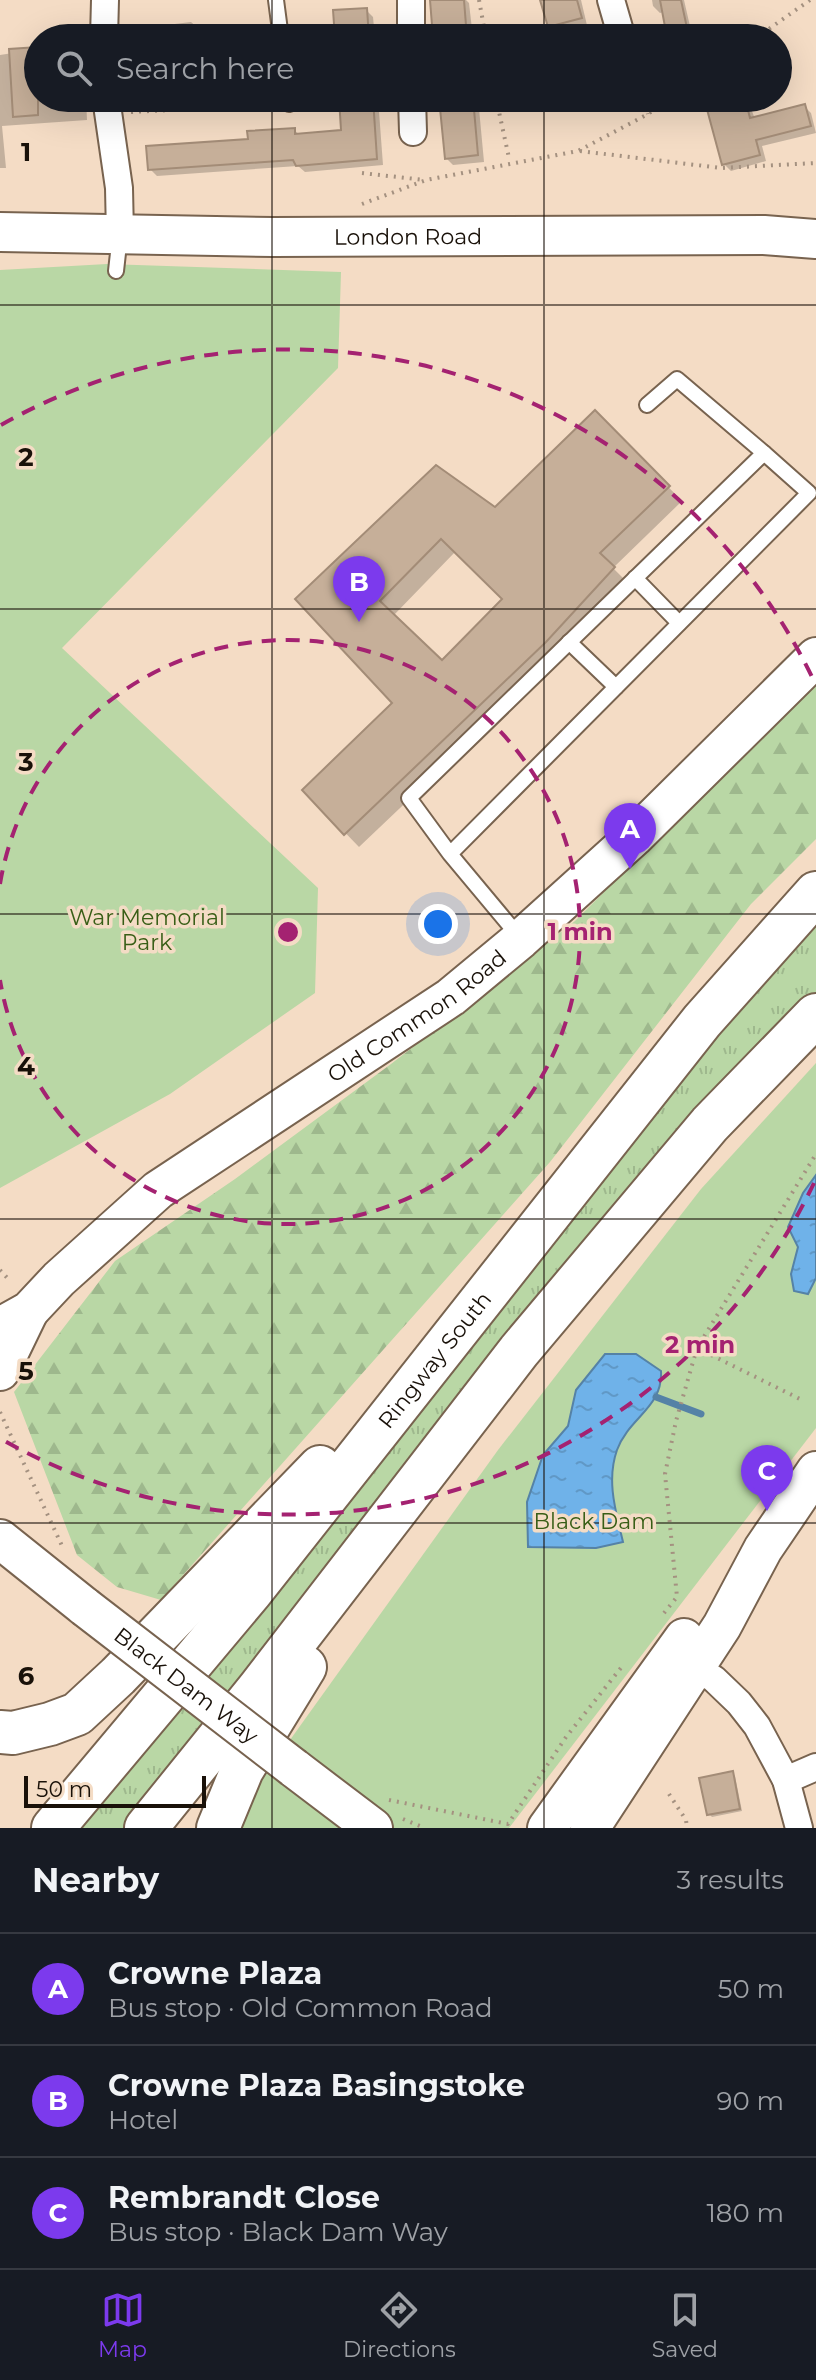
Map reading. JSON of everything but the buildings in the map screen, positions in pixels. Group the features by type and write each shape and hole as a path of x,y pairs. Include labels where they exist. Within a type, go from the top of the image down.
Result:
{"main road":[{"name":"Ringway South","path":"53,1828 251,1592 702,1021 816,893"},
{"path":"146,1828 259,1688 519,1351 710,1124 816,1015"},
{"path":"0,1732 13,1733 77,1714 118,1676 497,1283"},
{"path":"218,1828 242,1770 301,1673 405,1524 519,1351"}],"street":[{"path":"104,24 105,0"},
{"path":"411,0 411,24"},
{"path":"611,0 618,24"},
{"path":"108,112 119,188 118,253"},
{"path":"412,112 413,132"},
{"name":"London Road","path":"0,232 118,253 764,235 816,239"},
{"name":"Old Common Road","path":"0,1371 13,1306 59,1279 158,1190 451,997 521,939 634,837 816,657"},
{"path":"547,1828 675,1647 722,1626 763,1549 816,1471"},
{"name":"Black Dam Way","path":"0,1539 294,1768 375,1812"},
{"path":"675,1647 739,1703 757,1726 786,1780 799,1828"},
{"path":"590,1828 675,1647"},
{"path":"786,1780 816,1767"}],"lane":[{"path":"276,0 279,24"},
{"path":"450,854 809,493 677,379 647,405"},
{"path":"521,939 450,854 409,798 764,453"},
{"path":"635,578 679,623"},
{"path":"569,642 616,687"}],"path":[{"path":"479,0 483,24"},
{"path":"776,24 810,0"},
{"path":"499,112 509,158"},
{"path":"362,173 426,180 578,151 651,112"},
{"path":"578,151 721,168 816,163"},
{"path":"675,1647 677,1597 665,1474 685,1388 697,1348 816,1154"},
{"path":"0,1270 13,1306"},
{"path":"697,1348 804,1401"},
{"path":"0,1412 63,1548"},
{"path":"375,1812 508,1824 566,1737 631,1655"},
{"path":"669,1794 686,1820 687,1828"}],"green space":[{"name":"War Memorial Park","path":"107,264 341,272 338,368 62,648 318,888 315,993 170,1094 0,1188 0,270"},
{"path":"816,680 816,839 751,904 550,1162 161,1600 117,1587 77,1555 14,1392 115,1261 235,1179 391,1064 575,921"},
{"path":"816,926 816,1000 128,1828 78,1828 704,1049"},
{"name":"Black Dam","path":"816,1063 816,1428 509,1828 237,1828 257,1786 498,1450 701,1189"}],"water":[{"path":"816,1175 816,1278 808,1294 794,1291 791,1274 798,1247 788,1227 803,1193"},
{"path":"605,1354 636,1354 661,1371 657,1394 622,1439 614,1462 613,1496 623,1542 596,1548 528,1547 527,1502 543,1455 568,1426 576,1390"}],"waterway":[{"path":"656,1397 701,1414"}],"place":[{"name":"Crowne Plaza Basingstoke","path":"359,622"},
{"name":"Crowne Plaza","path":"630,869"},
{"name":"Rembrandt Close","path":"767,1511"}]}
